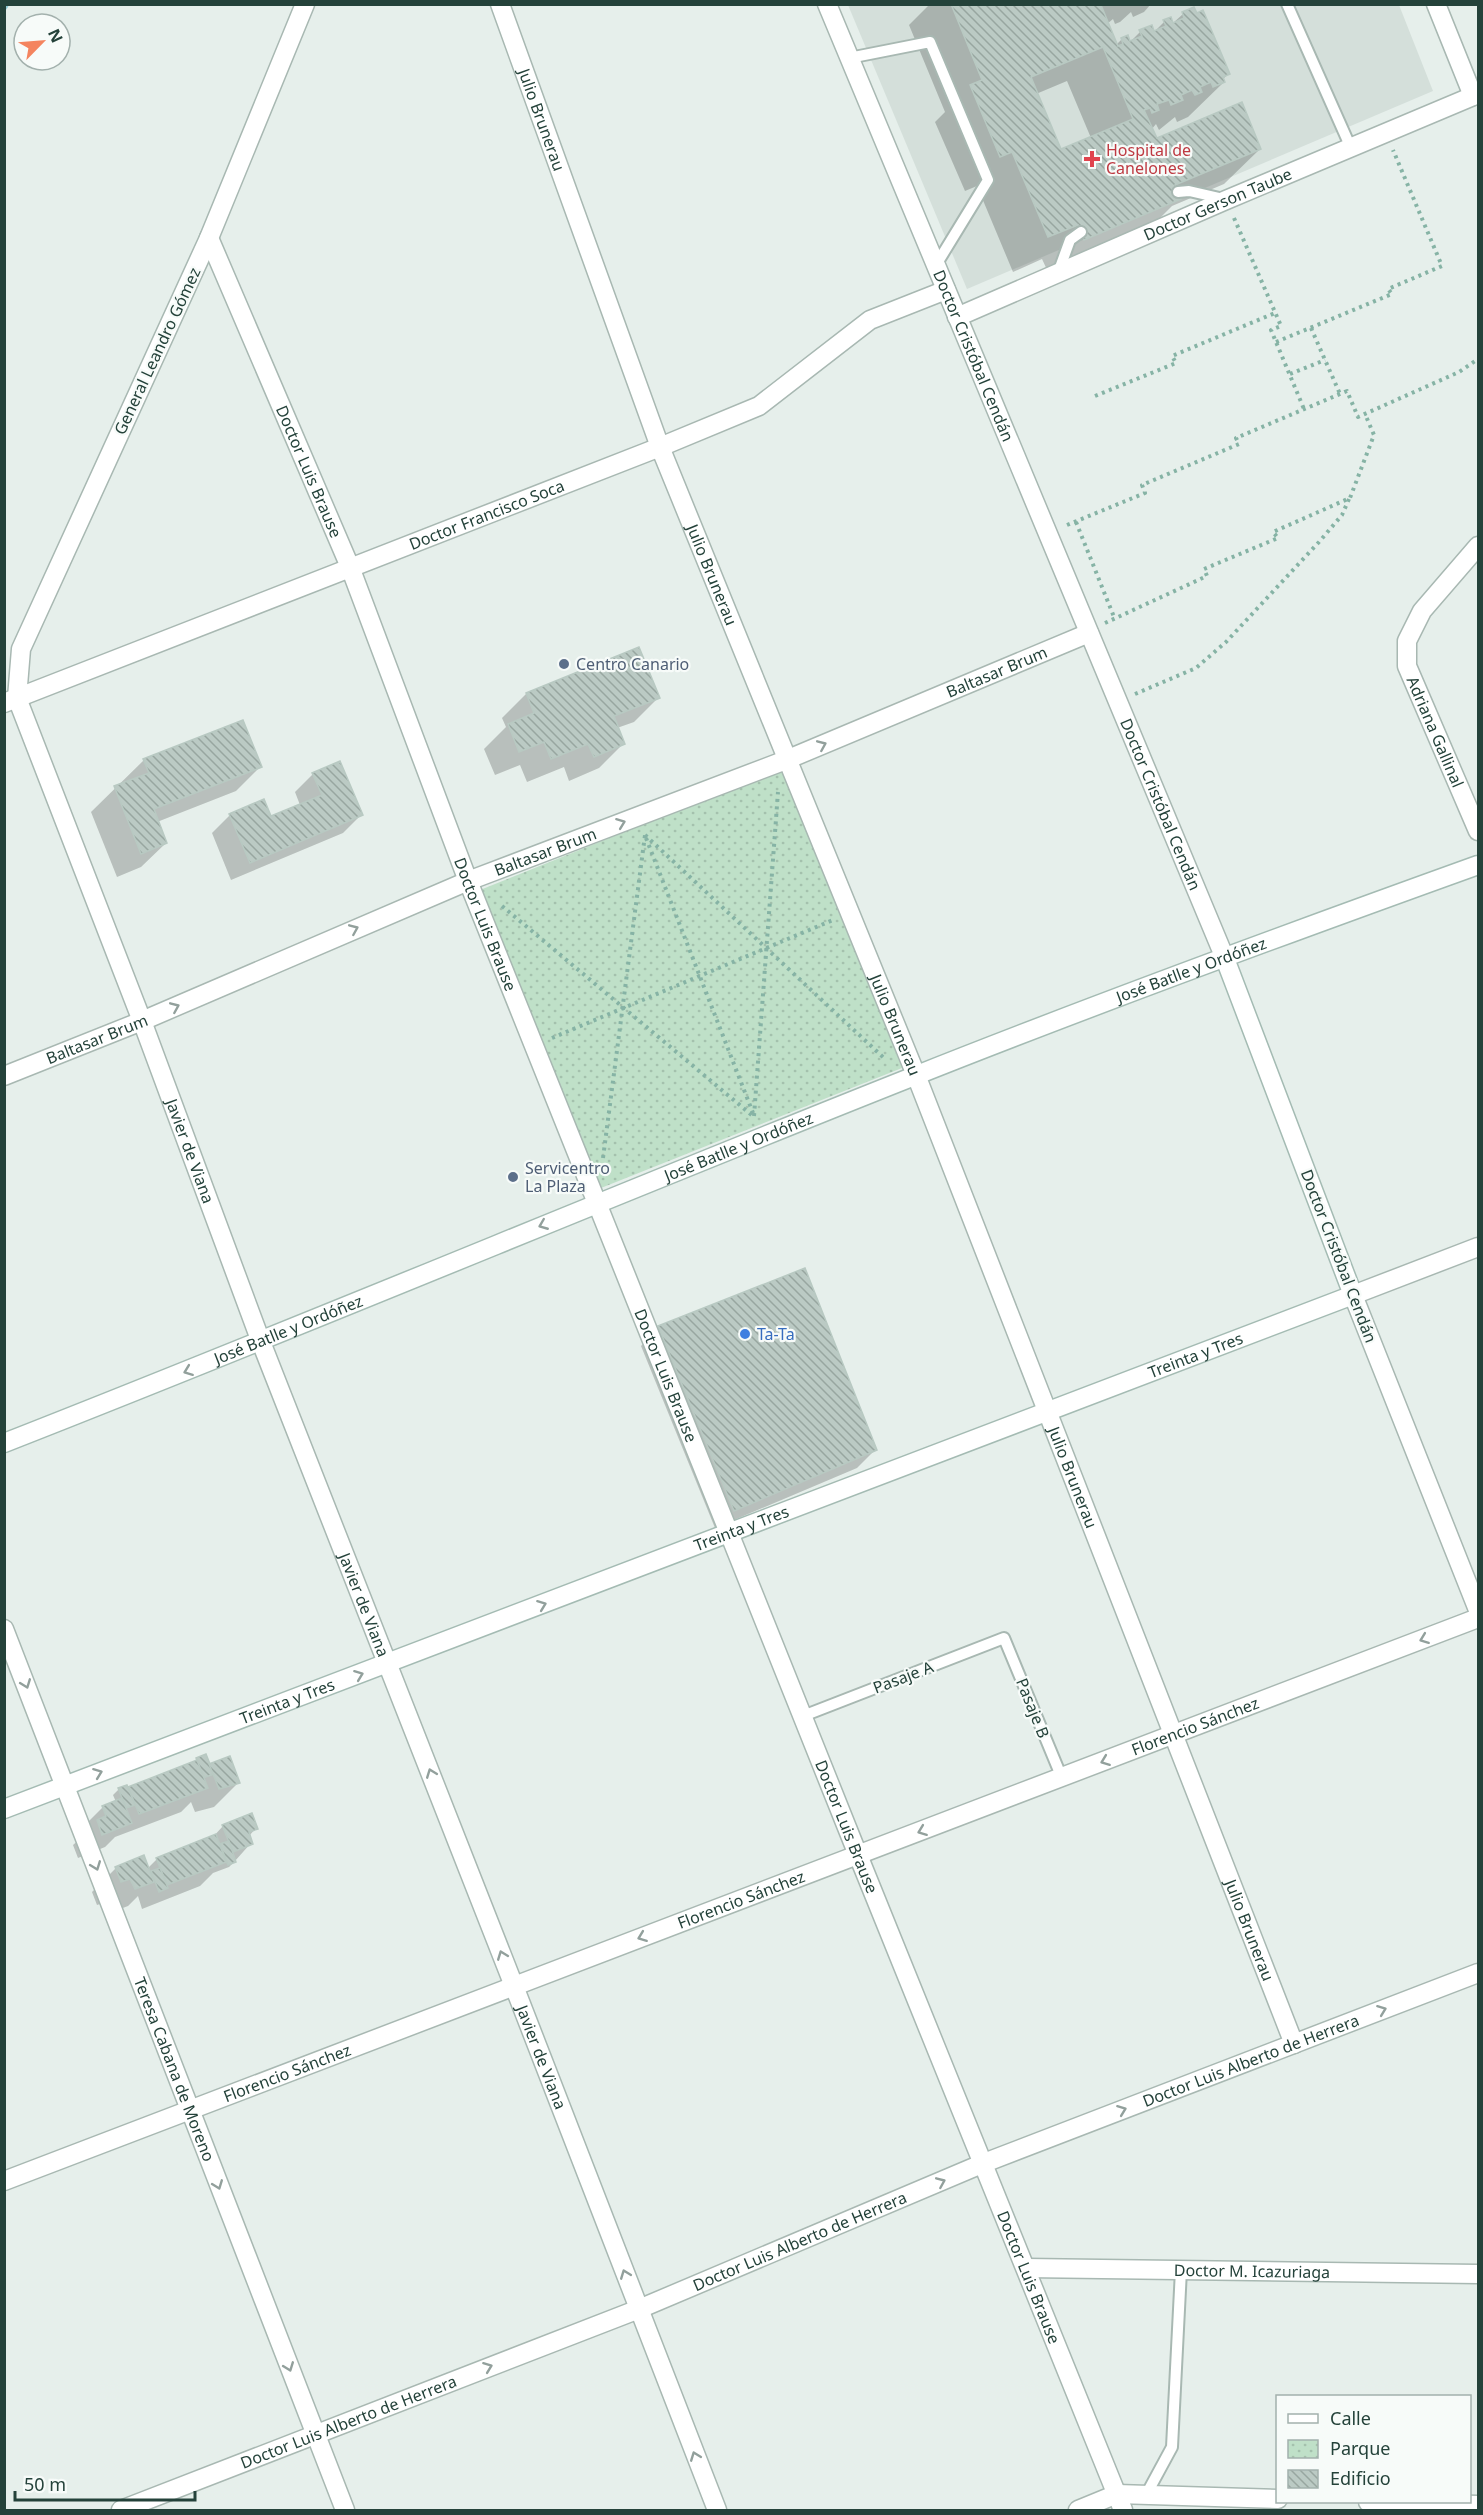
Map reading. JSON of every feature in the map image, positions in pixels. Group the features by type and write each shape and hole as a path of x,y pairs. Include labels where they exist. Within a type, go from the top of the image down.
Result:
{"street":[{"name":"General Leandro Gómez","path":"10,701 21,649 209,238 305,4"},
{"name":"Doctor Cristóbal Cendán","path":"827,4 1224,956 1353,1295 1479,1610"},
{"path":"1436,4 1476,95"},
{"name":"Julio Brunerau","path":"502,5 660,447 916,1075 1294,2044"},
{"name":"Doctor Gerson Taube","path":"957,317 1476,95"},
{"name":"Doctor Luis Brause","path":"209,238 350,567 468,881 1120,2502"},
{"name":"Doctor Francisco Soca","path":"10,701 660,447 759,406 870,320 946,290"},
{"name":"Adriana Gallinal","path":"1479,546 1422,611 1407,640 1407,666 1479,831"},
{"name":"Baltasar Brum","path":"4,1076 142,1021 468,881 786,760 1089,633"},
{"name":"Javier de Viana","path":"10,701 142,1021 261,1342 717,2511"},
{"name":"José Batlle y Ordóñez","path":"4,1443 261,1342 597,1203 916,1075 1224,956 1479,864"},
{"name":"Treinta y Tres","path":"4,1809 1479,1247"},
{"name":"Florencio Sánchez","path":"4,2181 1479,1618"},
{"name":"Teresa Cabana de Moreno","path":"4,1629 345,2511"},
{"name":"Doctor Luis Alberto de Herrera","path":"121,2511 639,2309 984,2163 1479,1973"},
{"name":"Doctor M. Icazuriaga","path":"1026,2268 1479,2274"},
{"path":"1078,2511 1146,2495 1276,2499"},
{"path":"1405,2503 1479,2505"}],"lane":[{"path":"1287,4 1351,148"},
{"path":"849,58 930,42 988,180 936,266"},
{"path":"1178,192 1189,191 1226,200"},
{"path":"1058,273 1070,240 1081,232"},
{"name":"Pasaje A","path":"803,1716 1004,1638"},
{"name":"Pasaje B","path":"1004,1638 1062,1778"},
{"path":"1146,2495 1172,2447 1181,2270"}],"path":[{"path":"1276,342 1392,294 1388,289 1442,266 1386,133"},
{"path":"1226,200 1281,327 1271,330 1304,409"},
{"path":"1095,396 1176,363 1172,356 1275,312"},
{"path":"1311,328 1340,394"},
{"path":"1047,533 1145,494 1142,485 1239,444 1236,438 1347,391 1358,417 1459,372 1479,359"},
{"path":"1290,374 1325,360"},
{"path":"1118,702 1196,668 1226,642 1319,542 1342,515 1374,435 1365,414"},
{"path":"1089,633 1114,617 1207,576 1204,569 1278,538 1274,532 1350,498"},
{"path":"1076,522 1114,617"},
{"path":"754,1117 778,780 786,760"},
{"path":"634,839 655,830"},
{"path":"645,834 889,1063"},
{"path":"645,834 754,1117"},
{"path":"602,1165 645,834"},
{"path":"498,903 754,1117"},
{"path":"829,909 838,931"},
{"path":"546,1040 833,920"},
{"path":"885,1052 889,1063"},
{"path":"879,1067 889,1063"},
{"path":"743,1121 765,1113"}],"shaded area":[{"name":"Hospital de Canelones","path":"848,5 1399,5 1433,91 967,289"}],"green space":[{"path":"783,768 902,1068 601,1188 480,890"}],"building":[{"path":"951,4 1102,4 1118,46 1123,44 1121,38 1128,35 1130,41 1142,36 1139,30 1152,25 1154,31 1166,26 1163,20 1171,17 1173,23 1184,18 1182,12 1194,7 1197,13 1203,10 1230,74 1223,77 1225,82 1213,87 1211,82 1200,87 1202,92 1195,95 1192,90 1181,95 1183,100 1171,105 1169,100 1157,104 1159,110 1152,113 1150,108 1144,110 1157,138 1242,102 1261,149 1175,185 1181,199 1084,240 1078,225 1048,237 1012,152 1000,157 970,85 982,80","holes":["1103,47 1133,119 1061,149 1031,77"]},
{"path":"639,647 660,698 614,716 625,744 594,757 588,744 551,759 544,742 519,752 508,724 534,713 526,693"},
{"path":"243,720 262,767 154,809 167,843 141,854 114,786 149,773 143,759"},
{"path":"340,761 363,815 250,863 229,814 264,799 271,816 322,795 312,773"},
{"path":"805,1268 877,1450 734,1511 658,1326"},
{"path":"206,1754 214,1774 203,1778 196,1758"},
{"path":"230,1756 240,1783 219,1789 209,1764"},
{"path":"197,1760 208,1788 139,1814 128,1787"},
{"path":"127,1785 135,1805 126,1808 118,1788"},
{"path":"122,1798 132,1823 102,1835 97,1820 106,1816 102,1806"},
{"path":"252,1813 258,1829 249,1832 253,1844 233,1852 222,1825"},
{"path":"216,1834 226,1862 167,1885 156,1858"},
{"path":"229,1841 236,1862 228,1865 220,1844"},
{"path":"144,1855 154,1882 135,1889 130,1879 121,1882 115,1867"},
{"path":"160,1868 168,1888 159,1892 151,1871"}],"place":[{"name":"Hospital de Canelones","path":"1092,159"},
{"name":"Centro Canario","path":"564,664"},
{"name":"Servicentro La Plaza","path":"513,1177"},
{"name":"Ta-Ta","path":"745,1334"}]}
